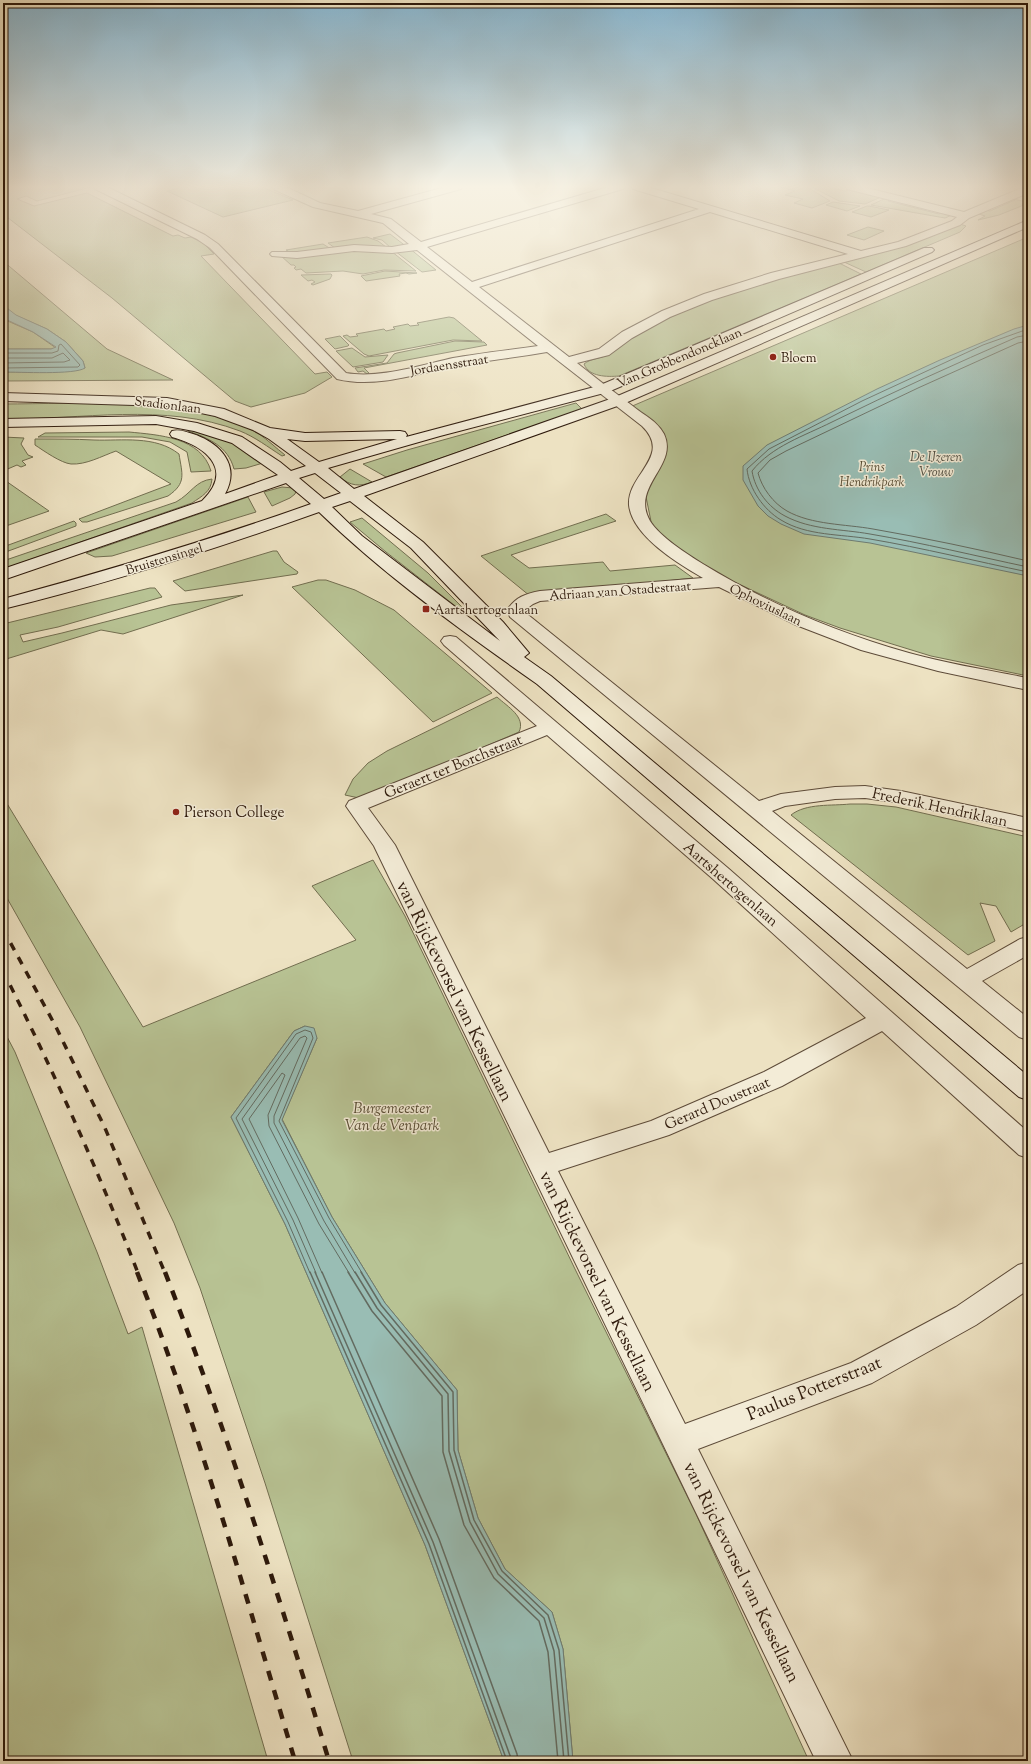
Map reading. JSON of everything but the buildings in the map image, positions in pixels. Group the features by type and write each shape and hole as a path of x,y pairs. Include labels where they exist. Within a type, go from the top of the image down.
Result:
{"street":[{"name":"Jordaensstraat","path":"237,269 342,376 348,379 366,379 467,360 504,356 549,348"},
{"path":"449,269 618,401"},
{"path":"471,286 523,269"},
{"path":"567,362 604,352 626,335 666,314 735,288 799,269"},
{"name":"Van Grobbendoncklaan","path":"317,467 435,433 603,389 883,269"},
{"name":"Van Grobbendoncklaan","path":"353,495 618,401 921,269"},
{"name":"Stadionlaan","path":"3,397 167,402 219,412 243,420 266,431 317,467"},
{"name":"Ophoviuslaan","path":"618,401 652,427 659,438 661,450 656,462 641,483 637,500 641,518 660,540 688,562 722,582 790,617 838,636 935,665 1028,684"},
{"name":"Stadionlaan","path":"3,423 144,419 168,421 217,432 246,445 275,465 288,477"},
{"path":"107,421 168,431 192,438 212,449 219,459 224,475 222,488 207,505"},
{"path":"266,431 305,437 435,433"},
{"path":"3,575 317,467 417,545 497,626 544,680"},
{"path":"288,477 322,506 356,539 477,632 544,680 1028,1090"},
{"name":"Bruistensingel","path":"3,604 107,576 255,530 353,495"},
{"name":"Adriaan van Ostadestraat","path":"722,582 540,596 528,599 520,604 516,610 519,617 757,810"},
{"name":"Aartshertogenlaan","path":"477,632 450,641 721,874 1028,1148"},
{"name":"Geraert ter Borchstraat","path":"356,806 550,727"},
{"name":"Frederik Hendriklaan","path":"757,810 781,800 835,793 865,792 901,797 1028,825"},
{"name":"van Rijckevorsel van Kessellaan","path":"356,806 384,845 835,1761"},
{"path":"757,810 1028,1031"},
{"path":"965,980 1028,945"},
{"name":"Gerard Doustraat","path":"542,1166 660,1128 674,1122 773,1079 884,1019"},
{"name":"Paulus Potterstraat","path":"677,1442 861,1373 966,1316 1028,1274"}],"green space":[{"path":"3,269 13,269 107,349 173,380 3,381 3,372 64,371 85,368 83,361 66,342 47,329 15,315 3,305"},
{"path":"75,269 214,269 315,374 327,372 332,377 305,393 251,407 235,401 112,298"},
{"path":"301,269 414,269 416,271 384,270 363,274 343,271 306,273"},
{"path":"419,269 436,270 422,272"},
{"path":"815,269 852,269 861,274 619,376 594,374 586,368 584,364 609,354 631,338 680,313 732,293"},
{"path":"860,269 872,269 866,272"},
{"name":"Prins Hendrikpark","path":"952,269 1028,269 1028,676 931,656 840,628 805,615 687,560 653,531 645,492 666,451 630,407"},
{"path":"385,271 417,273 399,274 400,276 366,281 361,276"},
{"path":"331,274 330,279 313,285 311,284 315,282 312,280 308,281 301,275"},
{"path":"449,317 454,318 482,341 453,340 369,356 364,354 343,336 358,336 356,334 384,329 386,331 395,329 393,327 408,324 410,326 419,325 417,323"},
{"path":"3,319 33,332 56,348 3,349"},
{"path":"340,336 349,345 348,346 335,349 325,339"},
{"path":"455,341 484,342 487,345 364,368 369,373 367,374 363,371 358,372 355,368 387,363 394,354 397,353"},
{"path":"352,348 365,357 388,355 383,362 353,367 336,351"},
{"path":"100,403 169,407 202,413 232,422 259,434 285,455 282,456 246,433 211,422 182,417 123,414 33,419 3,419 3,404"},
{"path":"576,403 582,409 386,477 363,464 407,450"},
{"path":"188,429 204,432 242,447 263,463 246,468 234,469 227,454 222,449 210,440 188,431"},
{"path":"129,432 165,437 178,440 189,445 198,451 206,460 211,471 191,472 187,452 170,442 142,437 38,437 45,433"},
{"path":"3,437 24,438 21,444 28,455 33,457 22,461 26,465 21,467 17,465 3,471"},
{"path":"35,439 138,440 160,444 179,454 182,473 181,482 178,487 168,496 87,522 82,522 79,519 171,484 116,451 88,462 71,464 58,459 35,445"},
{"path":"350,469 372,482 363,485 355,485 340,477"},
{"path":"3,479 49,511 3,527"},
{"path":"212,479 208,490 192,503 3,569 3,561 176,502 201,482"},
{"path":"282,487 293,488 296,491 295,494 290,498 272,506 264,492"},
{"path":"248,497 256,512 112,556 95,557 86,553"},
{"path":"606,514 616,521 511,555 529,568 603,562 610,571 675,565 693,578 530,596 481,556"},
{"path":"362,518 428,573 466,611 463,612 350,522"},
{"path":"74,521 76,526 3,553 3,547"},
{"path":"277,551 284,562 298,572 297,574 185,591 173,581"},
{"path":"318,580 326,580 355,590 394,610 492,693 433,722 292,587"},
{"path":"155,588 162,597 58,627 20,635 23,642 171,605 243,595 123,634 101,630 3,660 3,624"},
{"path":"497,697 518,717 521,727 519,732 367,797 359,798 345,795 353,779 368,763 387,751"},
{"name":"Burgemeester Van de Venpark","path":"3,797 143,1027 356,940 312,886 373,860 405,916 575,1269 696,1514 809,1761 573,1761 563,1649 552,1612 505,1569 478,1518 458,1450 457,1390 385,1303 332,1217 282,1119 317,1038 305,1026 294,1031 231,1117 285,1224 425,1545 504,1761 353,1761 265,1483 200,1288 174,1223 80,1027 3,891"},
{"path":"850,804 896,807 1028,837 1028,922 1011,932 996,906 980,903 995,941 968,955 791,815 804,808"},
{"path":"3,1029 15,1052 97,1252 128,1334 142,1327 268,1761 3,1761"}],"water":[{"path":"3,305 16,315 47,329 66,342 83,361 85,368 70,372 3,372 3,349 51,349 56,347 33,332 3,318"},
{"name":"De IJzeren Vrouw","path":"1028,325 1028,576 870,543 804,534 781,524 768,516 758,506 743,480 743,466 767,445 877,389 940,360 1014,329"},
{"path":"305,1026 314,1028 317,1038 282,1120 332,1217 385,1303 457,1390 458,1450 478,1518 505,1569 552,1612 563,1649 573,1761 504,1761 425,1545 285,1224 231,1117 294,1031"}],"railway":[{"path":"3,929 56,1027 105,1128 165,1273"},
{"path":"3,971 40,1045 74,1120 138,1273"},
{"path":"137,1272 160,1332 202,1453 295,1761"},
{"path":"165,1272 210,1393 252,1515 329,1761"}],"place":[{"name":"Bloem","path":"773,357"},
{"name":"Aartshertogenlaan","path":"426,609"},
{"name":"Pierson College","path":"176,812"}]}
